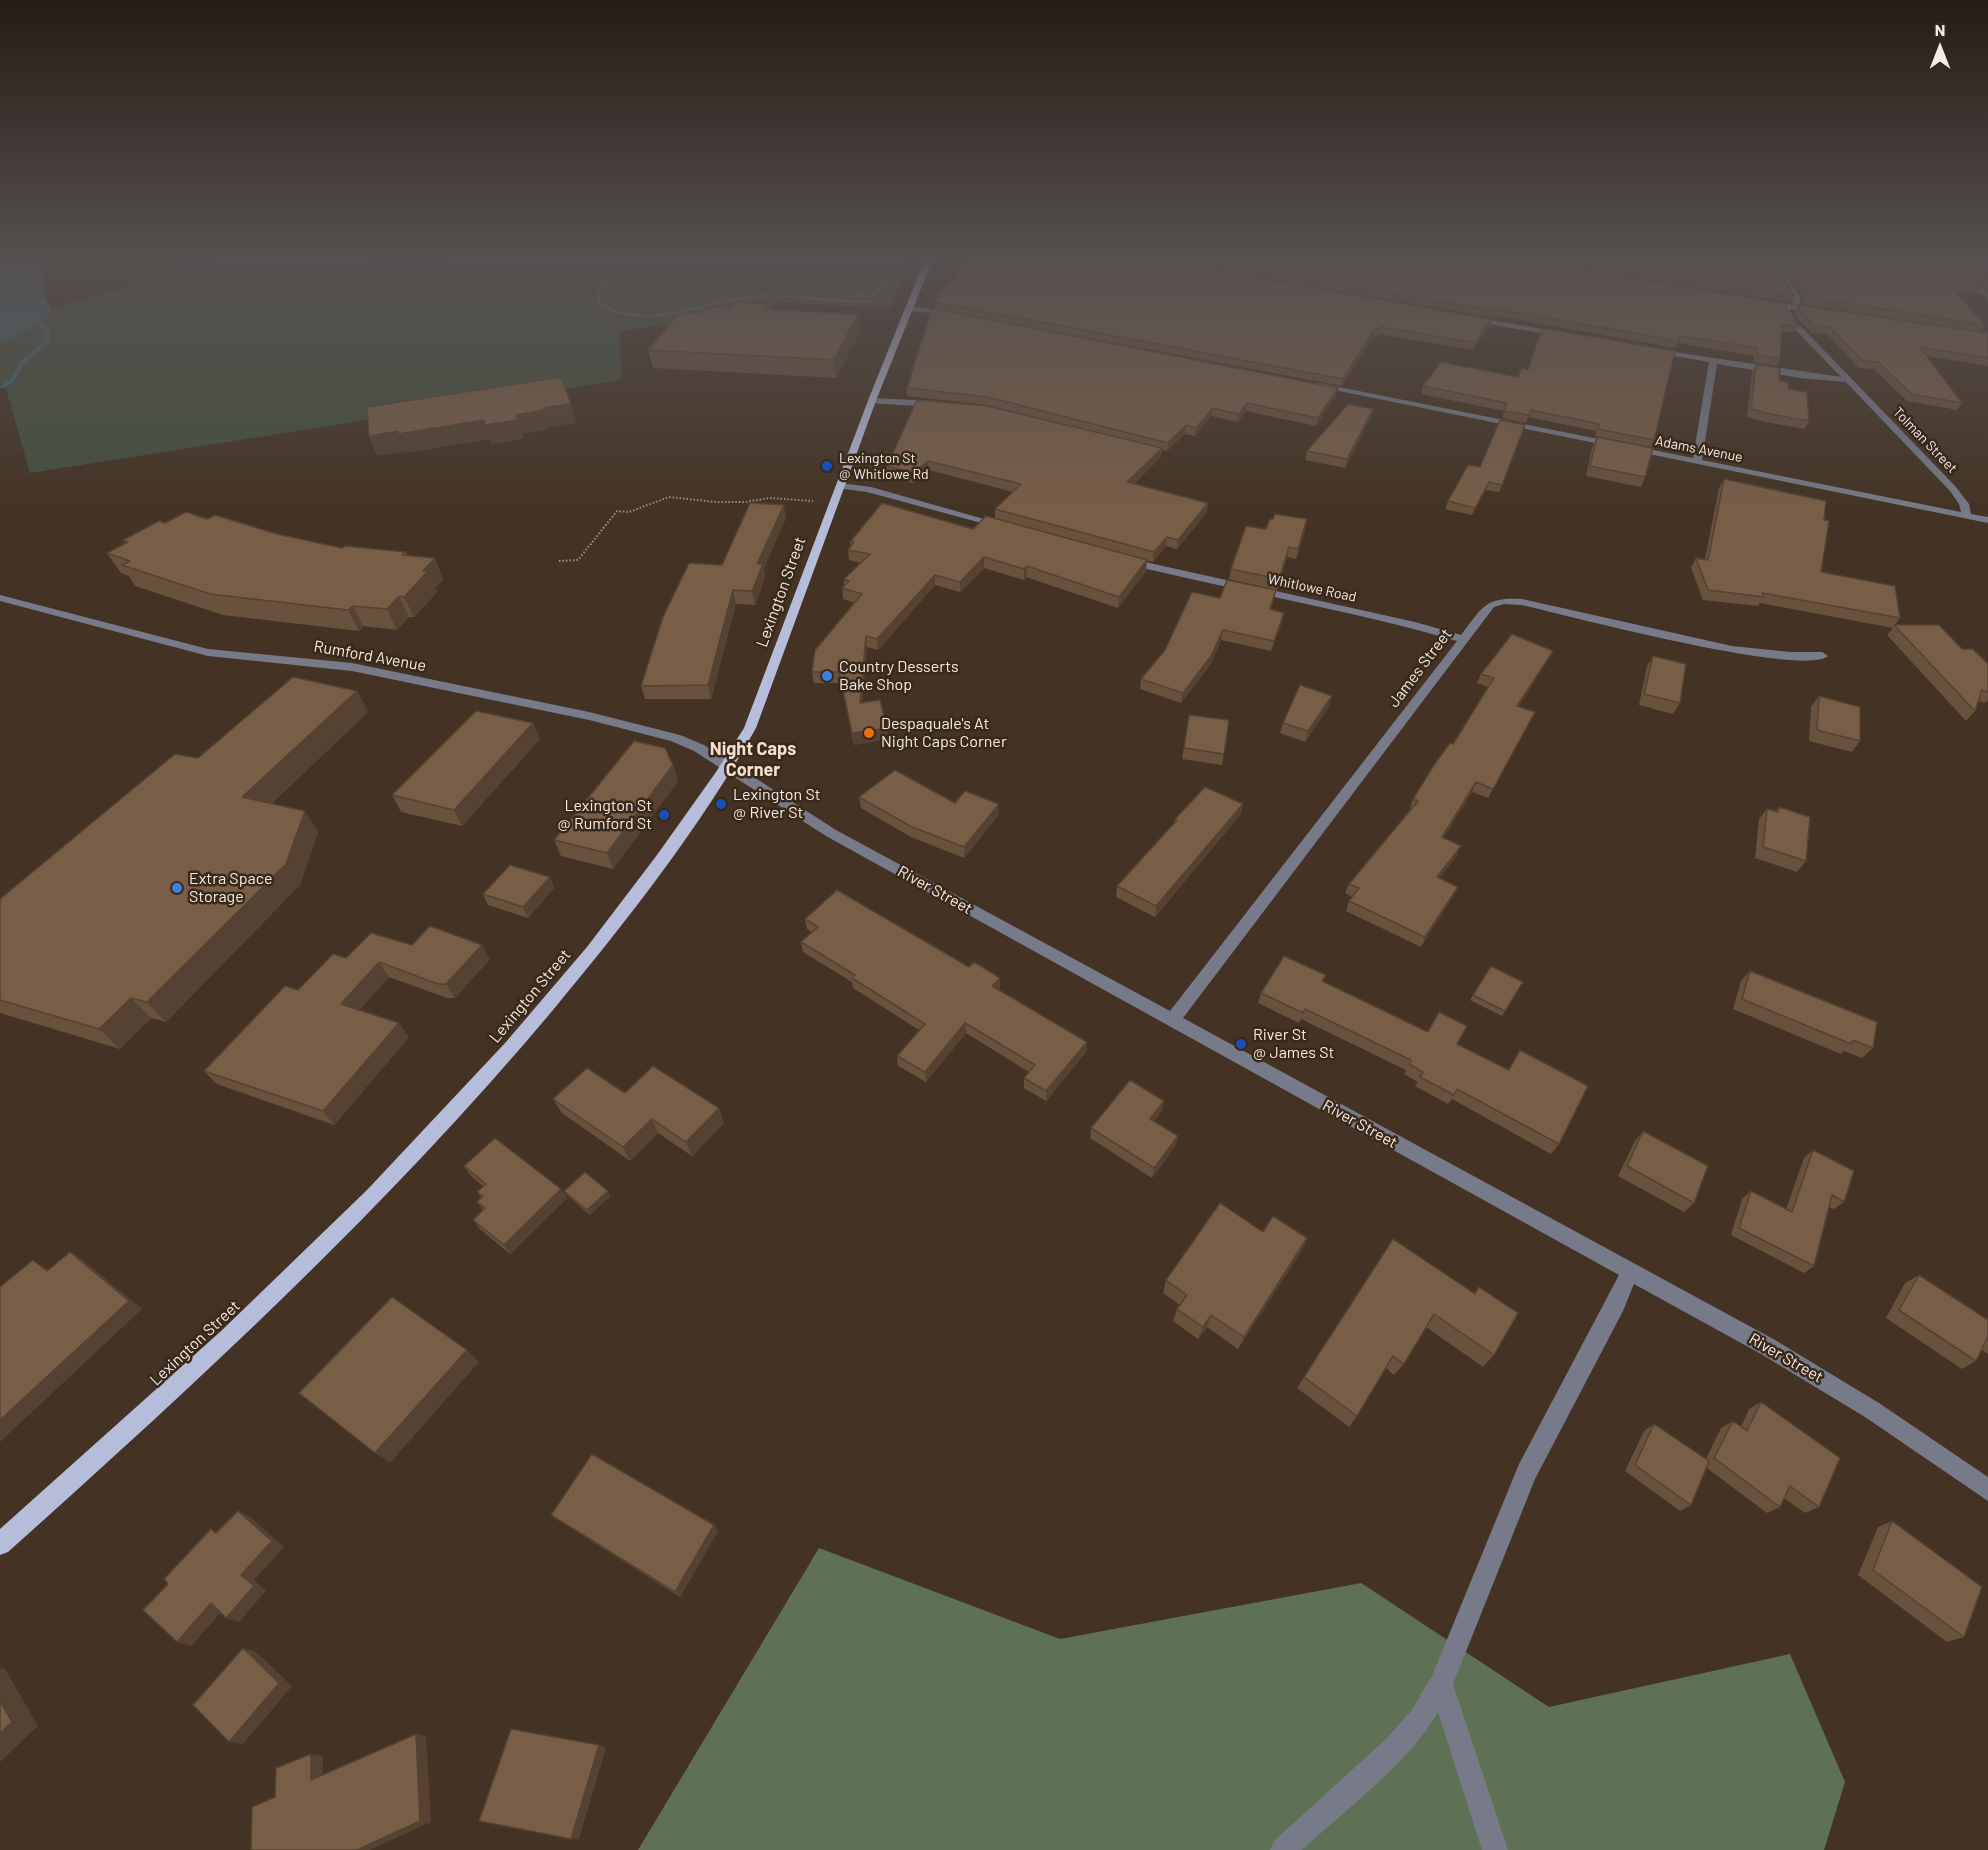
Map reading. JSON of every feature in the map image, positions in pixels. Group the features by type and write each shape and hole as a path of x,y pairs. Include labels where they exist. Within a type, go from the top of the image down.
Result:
{"main road":[{"name":"Lexington Street","path":"0,1544 264,1306 324,1248 459,1106 533,1024 610,928 728,766 750,728 894,345"}],"street":[{"name":"Tolman Street","path":"1815,345 1953,489 1964,504 1967,516"},
{"path":"1643,348 1815,378 1849,380"},
{"path":"1697,462 1713,361"},
{"name":"Adams Avenue","path":"1306,383 1988,520"},
{"path":"872,401 949,405"},
{"path":"840,486 868,489 1012,529"},
{"name":"Whitlowe Road","path":"1113,557 1191,577 1415,625 1464,639"},
{"name":"Rumford Avenue","path":"0,598 222,655 352,667 589,716 683,741 728,766"},
{"name":"James Street","path":"1172,1021 1490,605 1513,601 1732,650 1790,656 1822,656"},
{"name":"River Street","path":"728,766 831,833 1801,1366 1880,1416 1988,1490"},
{"path":"1283,1850 1395,1748 1420,1720 1441,1684 1527,1472 1616,1304 1630,1271"},
{"path":"1441,1684 1495,1850"}],"path":[{"path":"559,561 578,560 617,511 629,512 669,497 716,502 745,502 770,498 791,500"}],"green space":[{"path":"0,345 620,345 621,380 30,473 5,385 0,385"},
{"path":"819,1548 1060,1639 1361,1583 1549,1707 1790,1654 1845,1782 1824,1850 638,1850"}],"building":[{"path":"652,345 842,345 834,360 648,350"},
{"path":"920,345 1121,345 1338,388 1318,418 1247,403 1239,414 1213,408 1196,428 1186,425 1168,443 988,397 907,388"},
{"path":"1165,345 1365,345 1343,379"},
{"path":"1536,345 1642,345 1675,351 1654,440 1598,429 1599,424 1531,410 1529,415 1504,411 1507,403 1423,386 1441,362 1518,377 1522,368 1528,370"},
{"path":"1740,345 1781,345 1780,359 1757,355 1757,348"},
{"path":"1848,345 1988,345 1988,358 1920,347 1962,403 1912,394 1878,362 1863,361"},
{"path":"1756,364 1780,368 1779,381 1788,382 1788,389 1807,392 1809,421 1751,409"},
{"path":"561,377 571,404 516,415 517,420 485,425 484,420 398,434 398,431 369,436 367,407"},
{"path":"917,400 987,406 1162,448 1127,482 1208,503 1178,540 1167,537 1154,552 995,509 1021,484 928,461 913,473 887,466"},
{"path":"1348,404 1373,409 1347,459 1307,451"},
{"path":"1500,420 1525,425 1502,485 1489,482 1475,508 1448,501 1468,465 1480,467"},
{"path":"1597,437 1653,448 1645,477 1590,466"},
{"path":"1724,479 1826,501 1824,520 1829,521 1821,572 1895,586 1900,618 1762,593 1764,597 1708,590 1696,558 1708,560"},
{"path":"750,503 784,505 757,564 763,564 752,591 733,590 708,685 641,686 663,617 689,563 722,565"},
{"path":"882,503 973,529 986,516 1147,560 1119,597 1027,566 1024,569 984,557 960,582 935,575 877,639 866,636 860,703 880,700 887,728 852,733 839,672 812,672 815,650 862,594 842,588 849,581 844,579 870,554 848,550 854,542 850,542"},
{"path":"186,512 207,519 215,515 277,534 342,548 345,546 406,552 402,555 435,558 423,571 428,571 404,597 399,596 387,609 353,606 348,610 210,594 122,565 130,561 107,553 128,542 123,540 159,521 165,523"},
{"path":"1275,514 1307,519 1298,549 1289,547 1279,579 1231,569 1246,526 1266,529"},
{"path":"1227,580 1276,590 1270,609 1284,613 1274,641 1223,630 1211,656 1183,693 1141,679 1165,650 1192,592 1220,598"},
{"path":"1894,625 1939,625 1962,649 1973,649 1988,664 1988,692 1982,690 1975,711"},
{"path":"1512,634 1553,651 1517,706 1535,712 1493,789 1476,782 1442,837 1461,846 1437,877 1458,887 1425,937 1349,901 1359,888 1349,884 1418,801 1413,799 1450,743 1453,744 1494,678 1481,674"},
{"path":"1653,656 1686,664 1680,703 1644,694"},
{"name":"Extra Space Storage","path":"293,677 357,691 242,797 305,811 286,864 147,1002 131,998 99,1029 0,1000 0,899 175,754 198,758"},
{"path":"1300,685 1332,696 1308,731 1283,723"},
{"path":"1819,696 1860,707 1860,741 1817,730"},
{"path":"476,711 533,723 454,810 392,795"},
{"path":"1189,715 1229,720 1224,754 1184,748"},
{"path":"634,741 665,748 673,765 607,853 554,840"},
{"path":"895,770 955,803 965,791 999,804 964,847 910,826 859,797"},
{"path":"1205,787 1243,804 1156,906 1117,886 1177,820 1175,819"},
{"path":"1779,807 1810,817 1806,861 1763,847 1767,809 1778,812"},
{"path":"510,865 550,877 523,907 483,894"},
{"path":"837,890 969,967 974,962 1000,978 992,986 1087,1042 1046,1091 1024,1078 1035,1065 965,1023 925,1072 897,1056 925,1024 852,978 855,975 801,942 818,927 805,919"},
{"path":"430,926 482,945 446,984 438,984 379,962 341,1004 399,1023 323,1111 204,1071 285,986 298,990 333,954 346,958 371,933 412,945"},
{"path":"1284,956 1326,975 1322,981 1428,1032 1439,1012 1467,1026 1457,1044 1509,1070 1520,1050 1588,1086 1559,1144 1457,1089 1454,1095 1420,1077 1423,1072 1409,1064 1411,1060 1305,1009 1303,1013 1261,993"},
{"path":"1491,966 1523,982 1505,1011 1473,995"},
{"path":"1750,971 1877,1022 1873,1048 1853,1040 1851,1044 1742,999"},
{"path":"653,1066 719,1108 686,1142 652,1119 623,1147 553,1099 587,1068 625,1093"},
{"path":"1130,1080 1164,1101 1150,1119 1178,1136 1154,1168 1091,1128"},
{"path":"1643,1131 1708,1166 1694,1203 1627,1166"},
{"path":"495,1138 561,1189 504,1245 473,1220 485,1208 477,1202 483,1196 477,1192 486,1184 464,1166"},
{"path":"1813,1150 1854,1171 1844,1202 1832,1195 1814,1266 1739,1228 1751,1191 1792,1212"},
{"path":"585,1172 608,1191 587,1210 564,1191"},
{"path":"1220,1203 1263,1232 1273,1216 1307,1238 1244,1337 1211,1315 1203,1327 1177,1309 1187,1295 1166,1280"},
{"path":"1393,1239 1475,1294 1479,1287 1518,1313 1494,1355 1434,1314 1404,1364 1393,1356 1357,1416 1304,1377"},
{"path":"70,1252 129,1301 0,1420 0,1287 33,1260 47,1271"},
{"path":"1919,1275 1988,1320 1988,1336 1976,1361 1899,1310"},
{"path":"392,1297 467,1350 375,1453 299,1393"},
{"path":"1761,1402 1840,1458 1819,1507 1790,1486 1780,1507 1714,1458 1733,1421 1747,1431"},
{"path":"1654,1424 1709,1461 1691,1505 1635,1465"},
{"path":"592,1454 714,1525 675,1592 551,1515"},
{"path":"238,1511 272,1541 241,1575 254,1586 226,1618 211,1603 177,1642 143,1610 168,1584 164,1579 211,1529 216,1533"},
{"path":"1892,1521 1982,1587 1964,1637 1873,1570"},
{"path":"243,1648 279,1683 229,1742 193,1705"},
{"path":"0,1701 12,1722 0,1733"},
{"path":"511,1729 599,1745 571,1839 479,1821"},
{"path":"416,1734 420,1821 357,1850 251,1850 252,1807 275,1797 276,1768 311,1754 311,1780"}],"waterway":[{"path":"2,387 14,378 22,362 43,345"}],"place":[{"name":"Lexington St @ Whitlowe Rd","path":"827,466"},
{"name":"Country Desserts Bake Shop","path":"827,676"},
{"name":"Despaquale's At Night Caps Corner","path":"869,733"},
{"name":"Lexington St @ River St","path":"721,804"},
{"name":"Lexington St @ Rumford St","path":"664,815"},
{"name":"Extra Space Storage","path":"177,888"},
{"name":"River St @ James St","path":"1241,1044"}],"district":[{"name":"Night Caps Corner","path":"753,759"}]}
